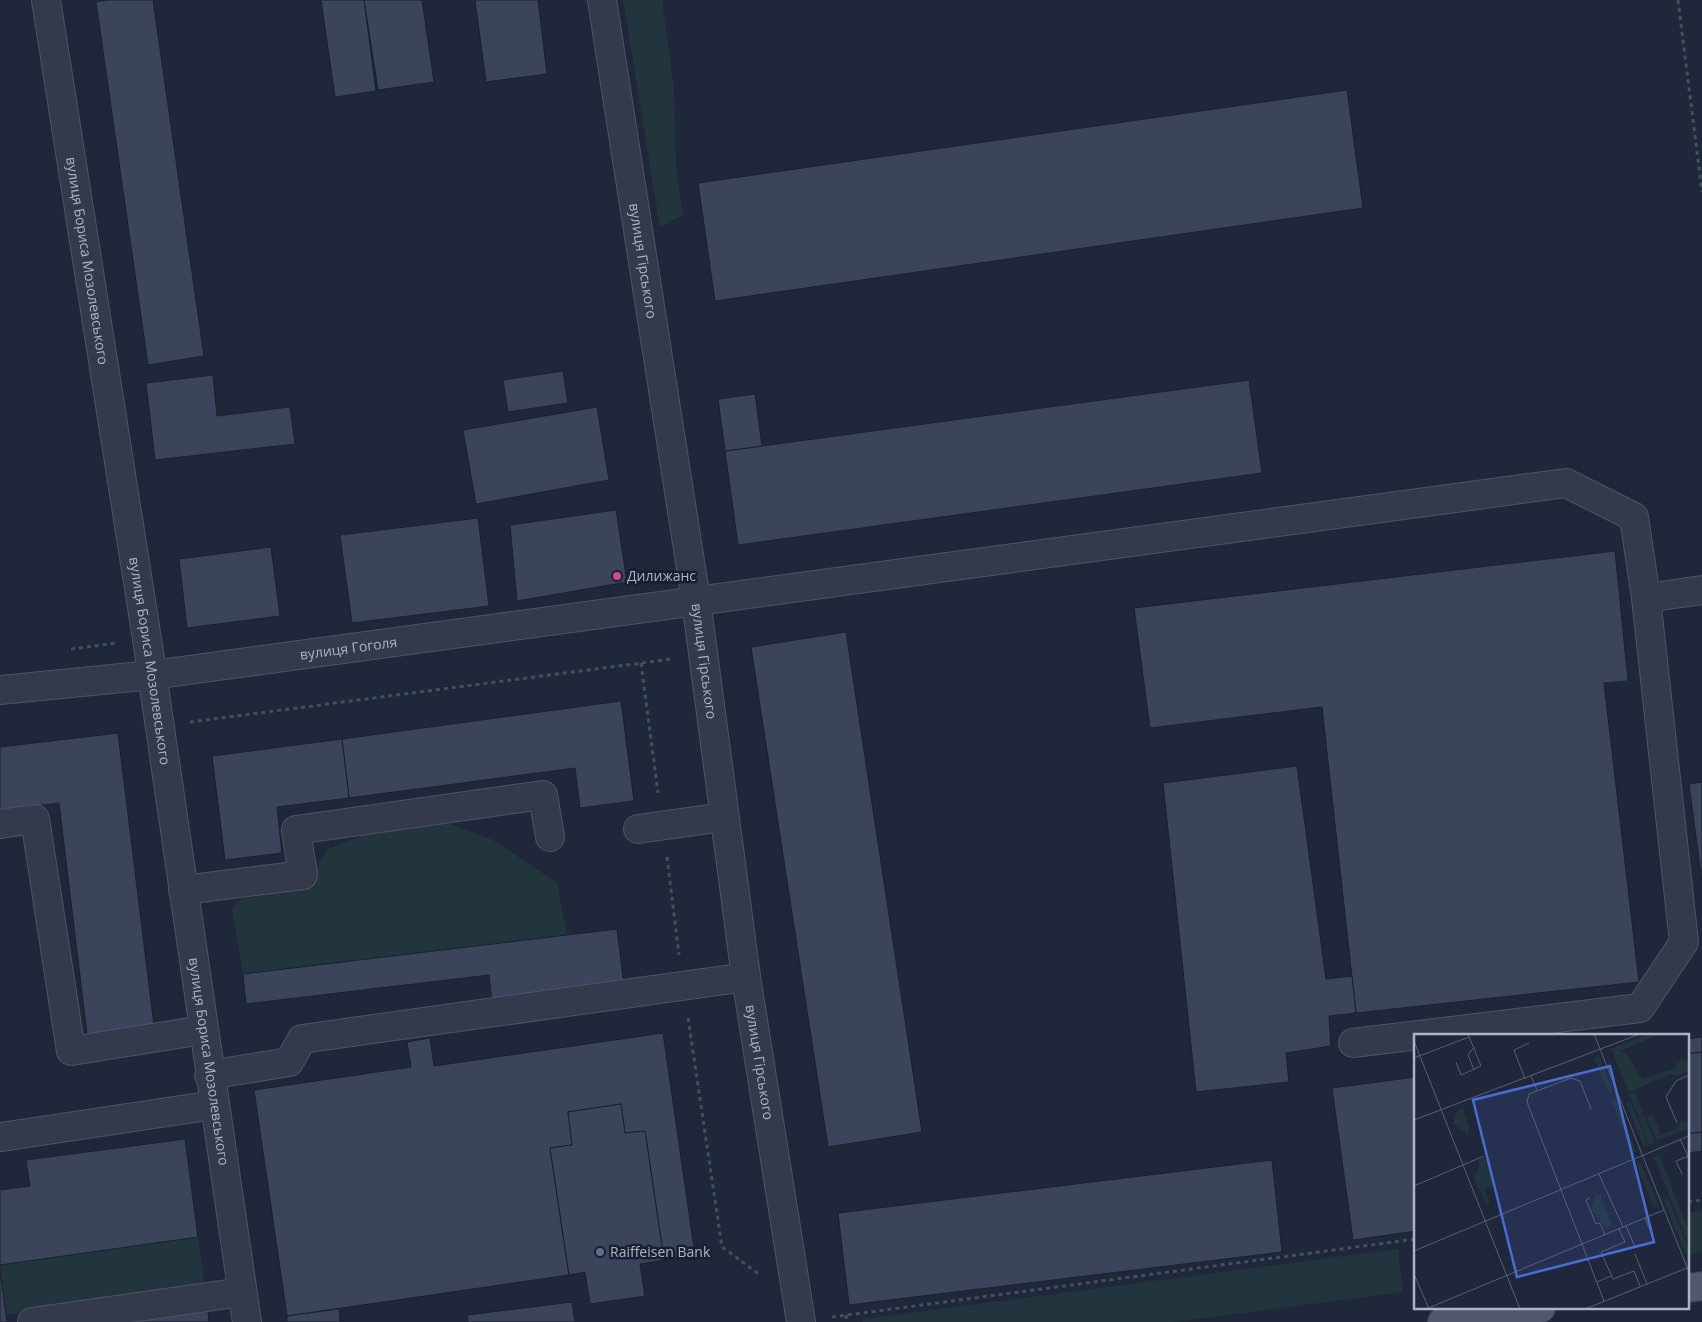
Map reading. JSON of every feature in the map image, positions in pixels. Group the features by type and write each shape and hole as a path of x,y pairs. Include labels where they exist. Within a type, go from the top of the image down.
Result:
{"main road":[{"path":"1442,1322 1527,1310"}],"street":[{"name":"вулиця Бориса Мозолевського","path":"46,0 157,704 209,1075 247,1322"},
{"name":"вулиця Гірського","path":"602,0 696,600 746,977 801,1321"},
{"name":"вулиця Гоголя","path":"0,690 152,675 1566,483 1634,517 1646,598"},
{"path":"1427,1034 1640,1008 1684,942 1646,598 1702,590"},
{"path":"183,890 303,875 296,830 306,828 544,795 550,837"},
{"path":"638,829 724,817"},
{"path":"0,824 35,819 71,1051 203,1030"},
{"path":"209,1075 289,1062 302,1040 746,977"},
{"path":"1353,1043 1414,1036"},
{"path":"1,1138 214,1105"},
{"path":"32,1322 242,1292"}],"path":[{"path":"1678,0 1702,192"},
{"path":"157,704 188,722 703,655"},
{"path":"801,1321 1414,1239"},
{"path":"846,1315 846,1322"}],"shaded area":[{"path":"623,0 662,0 674,88 676,166 683,215 660,227"},
{"path":"436,819 493,840 557,883 567,935 243,974 232,909 243,898 288,891 312,874 328,849 366,834"},
{"path":"1702,1211 1702,1252 1690,1254 1690,1213"},
{"path":"198,1237 205,1287 6,1315 0,1265"},
{"path":"1398,1249 1403,1292 1174,1322 863,1322 863,1319"}],"building":[{"path":"108,0 153,0 204,356 148,365 96,2"},
{"path":"321,0 364,0 376,91 335,97"},
{"path":"364,0 422,0 434,82 378,90"},
{"path":"475,0 538,0 547,74 486,82"},
{"path":"1347,90 1363,208 715,301 698,183"},
{"path":"563,371 568,403 508,412 503,380"},
{"path":"213,375 217,416 290,407 295,444 155,460 146,383"},
{"path":"1249,380 1262,473 738,545 725,451"},
{"path":"755,394 762,446 725,451 718,399"},
{"path":"597,407 609,480 476,504 463,430"},
{"path":"616,510 627,582 517,601 510,525"},
{"path":"478,518 489,606 352,623 340,535"},
{"path":"271,547 280,616 187,628 179,559"},
{"path":"1615,551 1628,681 1604,683 1639,982 1356,1013 1322,707 1150,728 1134,608"},
{"path":"846,632 922,1132 828,1147 751,647"},
{"path":"621,701 634,801 580,808 575,768 349,798 342,739"},
{"path":"118,733 154,1026 87,1034 59,803 0,811 0,747"},
{"path":"342,739 349,798 277,807 282,853 225,860 212,756"},
{"path":"1297,766 1326,979 1352,976 1356,1013 1329,1016 1331,1046 1286,1053 1289,1082 1196,1092 1163,783"},
{"path":"1702,782 1702,882 1689,784"},
{"path":"617,929 624,986 492,1002 489,975 246,1004 243,974"},
{"path":"663,1033 695,1255 664,1260 645,1131 625,1133 621,1104 568,1112 572,1145 550,1148 569,1275 287,1316 254,1090 411,1067 407,1042 430,1038 434,1066"},
{"path":"1702,1037 1702,1052 1690,1054 1690,1039"},
{"path":"1702,1052 1702,1132 1690,1134 1690,1054"},
{"path":"1414,1077 1414,1231 1353,1240 1332,1088"},
{"path":"621,1104 625,1133 645,1131 664,1260 640,1264 645,1296 590,1304 585,1272 569,1275 550,1148 572,1145 568,1112"},
{"path":"1702,1132 1702,1151 1690,1153 1690,1134"},
{"path":"185,1139 198,1237 0,1265 0,1190 30,1186 26,1160"},
{"path":"1272,1160 1282,1252 849,1305 838,1213"},
{"path":"0,1270 6,1315 7,1322 0,1322"},
{"path":"572,1302 575,1322 468,1322 467,1315"},
{"path":"339,1309 340,1322 287,1322 287,1316"},
{"path":"208,1311 209,1322 127,1322"}],"place":[{"name":"Дилижанс","path":"617,576"},
{"name":"Raiffeisen Bank","path":"600,1252"}]}
